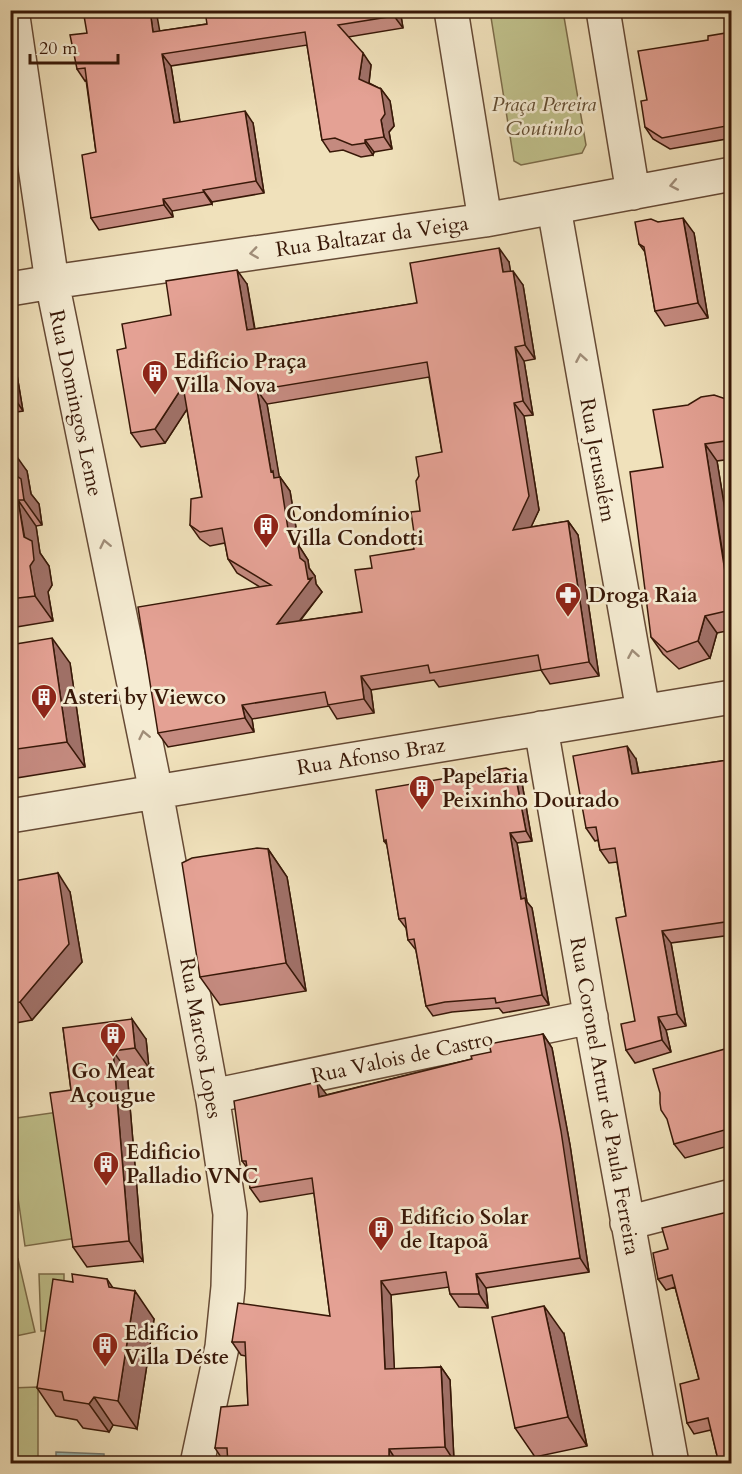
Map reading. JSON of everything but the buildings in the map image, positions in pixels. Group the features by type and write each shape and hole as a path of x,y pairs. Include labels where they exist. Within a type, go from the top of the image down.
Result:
{"street":[{"name":"Rua Domingos Leme","path":"12,10 52,282 156,792"},
{"path":"451,10 485,220"},
{"path":"603,10 633,193"},
{"name":"Rua Baltazar da Veiga","path":"10,289 485,220 732,174"},
{"name":"Rua Jerusalém","path":"554,208 643,711"},
{"name":"Rua Afonso Braz","path":"10,816 732,697"},
{"name":"Rua Coronel Artur de Paula Ferreira","path":"541,728 627,1223 672,1464"},
{"name":"Rua Marcos Lopes","path":"156,792 212,1096 230,1214 228,1287 222,1347 197,1464"},
{"name":"Rua Valois de Castro","path":"212,1096 591,1017"},
{"path":"627,1223 732,1196"}],"green space":[{"name":"Praça Pereira Coutinho","path":"490,11 563,11 586,145 582,153 521,165 514,161"},
{"path":"58,1112 77,1238 25,1246 11,1150 10,1119"},
{"path":"18,1259 35,1332 11,1337 11,1261"},
{"path":"39,1274 64,1274 64,1331 41,1331"},
{"path":"38,1387 38,1463 11,1463 10,1388"}],"water":[{"path":"56,1452 104,1454 104,1463 56,1463"}],"place":[{"name":"Edifício Praça Villa Nova","path":"155,396"},
{"name":"Condomínio Villa Condotti","path":"266,549"},
{"name":"Droga Raia","path":"568,618"},
{"name":"Asteri by Viewco","path":"44,720"},
{"name":"Papelaria Peixinho Dourado","path":"422,811"},
{"name":"Go Meat Açougue","path":"113,1058"},
{"name":"Edificio Palladio VNC","path":"106,1187"},
{"name":"Edifício Solar de Itapoã","path":"381,1252"},
{"name":"Edifício Villa Déste","path":"105,1368"}]}
